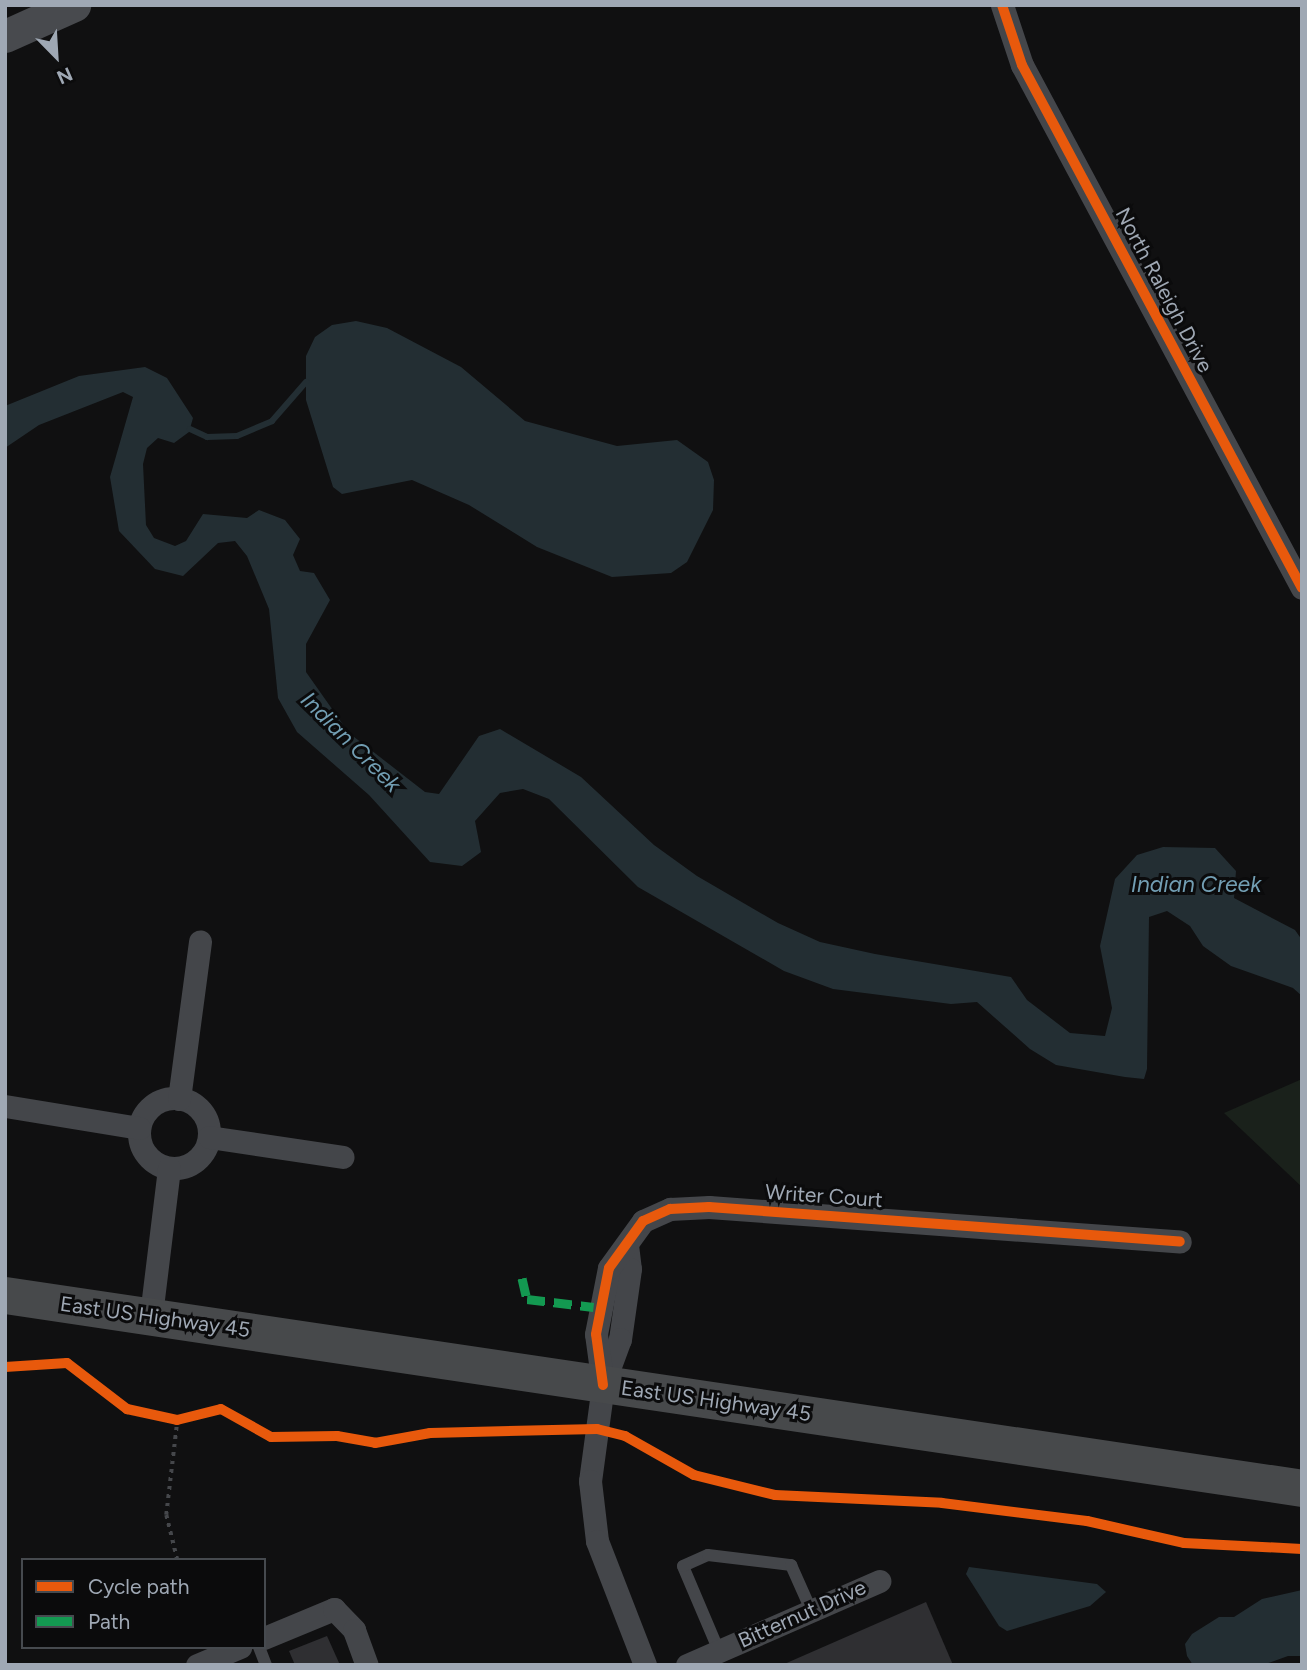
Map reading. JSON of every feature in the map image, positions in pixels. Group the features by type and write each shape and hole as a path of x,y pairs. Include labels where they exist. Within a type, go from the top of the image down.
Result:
{"main road":[{"name":"East US Highway 45","path":"5,1295 1302,1488"}],"street":[{"path":"6,35 74,5"},
{"name":"North Raleigh Drive","path":"1002,5 1022,65 1302,588"},
{"path":"180,1099 200,941"},
{"path":"180,1099 204,1114 209,1137 200,1157 169,1168 143,1150 139,1128 150,1107 180,1099"},
{"path":"5,1107 139,1128"},
{"path":"209,1137 343,1157"},
{"path":"151,1315 169,1168"},
{"name":"Writer Court","path":"645,1665 597,1541 590,1481 603,1385 620,1339 630,1269 627,1245 643,1221 670,1209 709,1207 1180,1242"},
{"name":"Bitternut Drive","path":"687,1665 879,1581"},
{"path":"266,1636 334,1609 354,1630 367,1665"},
{"path":"197,1665 235,1649"}],"lane":[{"path":"719,1651 683,1566 708,1555 791,1565 811,1610"}],"path":[{"path":"177,1420 166,1515 177,1558"},
{"path":"1184,1543 1302,1549"}],"shaded area":[{"path":"1302,1079 1302,1187 1224,1113"}],"water":[{"path":"356,321 387,328 461,367 525,421 617,446 677,440 708,462 714,480 713,510 687,562 671,573 612,577 537,547 469,505 412,480 342,494 333,487 306,400 306,356 315,337 332,325"},
{"name":"Indian Creek","path":"145,367 167,378 193,418 189,432 174,443 158,438 147,448 143,464 146,525 154,538 175,546 186,541 203,514 247,518 259,510 285,520 300,539 293,555 300,571 314,573 330,600 306,644 306,672 349,733 425,792 439,794 479,736 500,729 581,777 654,845 697,876 778,923 820,942 1011,977 1027,1000 1070,1033 1105,1036 1112,1008 1100,946 1115,879 1137,855 1163,847 1215,848 1236,871 1234,898 1295,930 1302,940 1302,996 1293,988 1231,966 1203,946 1190,926 1167,911 1149,917 1147,1069 1144,1079 1125,1077 1056,1065 1030,1049 977,1002 951,1004 833,989 784,971 638,887 549,799 523,789 500,793 475,821 481,852 462,866 430,862 369,795 297,732 278,698 269,609 247,556 235,541 218,543 183,576 155,569 119,531 110,477 133,397 123,392 39,425 5,448 5,406 79,376"},
{"path":"969,1567 1097,1584 1106,1592 1090,1606 1007,1631 999,1626 966,1574"},
{"path":"1302,1590 1302,1656 1288,1656 1263,1665 1193,1665 1187,1656 1185,1644 1192,1634 1219,1617 1234,1617 1262,1599"}],"building":[{"path":"926,1602 953,1665 782,1665"},
{"path":"327,1636 340,1665 295,1665 289,1651"}],"waterway":[{"path":"190,429 207,437 237,436 272,421 306,382"}],"marked path":[{"path":"522,1278 527,1299 594,1307"}],"cycle path":[{"path":"1002,5 1022,65 1302,588"},
{"path":"603,1385 596,1334 609,1268 643,1221 670,1209 709,1207 1180,1242"},
{"path":"5,1367 67,1363 127,1409 177,1420 221,1409 271,1437 337,1436 375,1443 430,1433 597,1429 625,1436 694,1475 775,1495 942,1503 1087,1521 1184,1543 1302,1549"}]}
